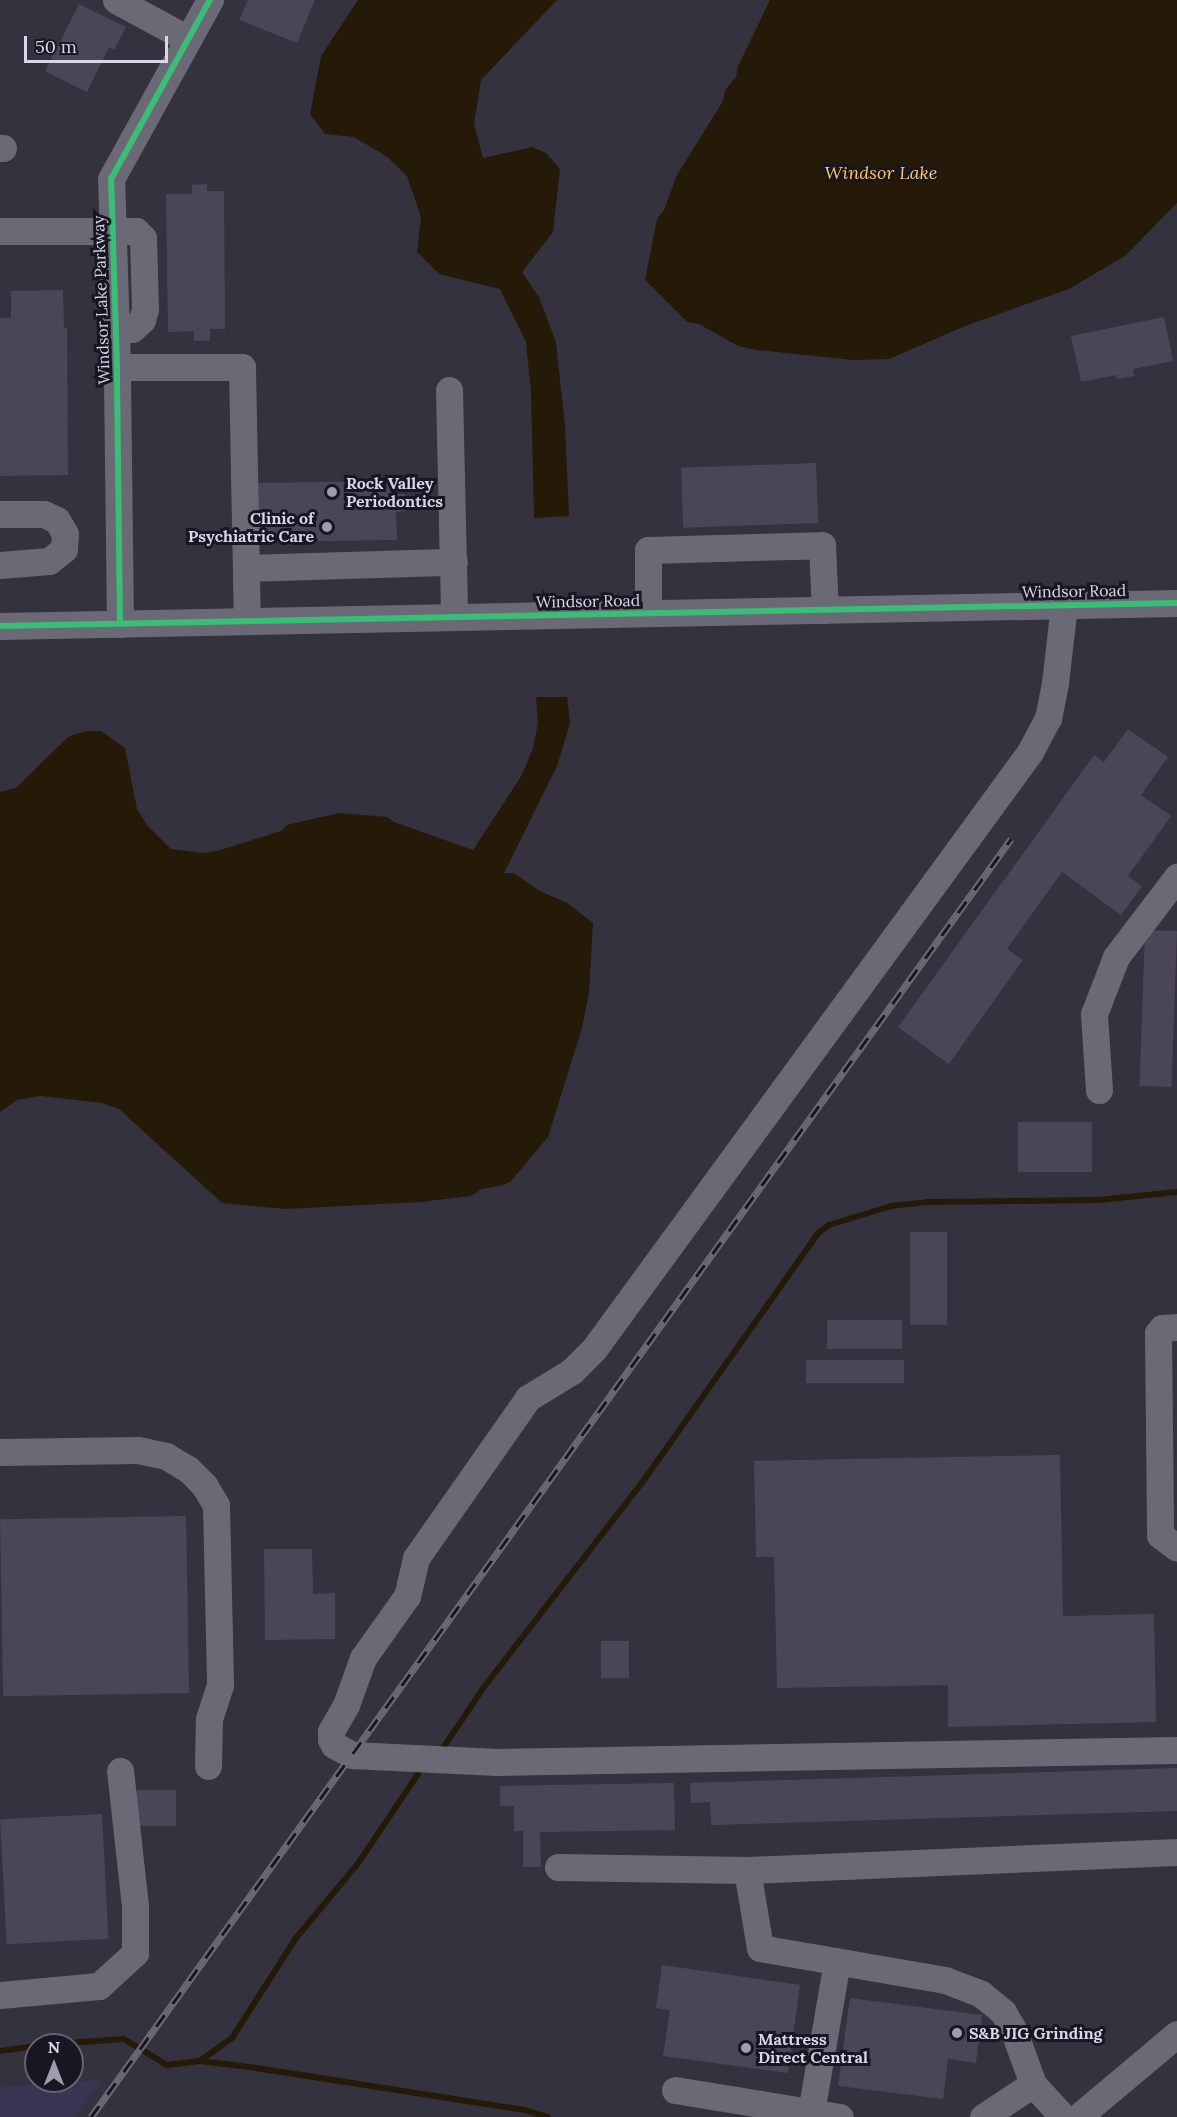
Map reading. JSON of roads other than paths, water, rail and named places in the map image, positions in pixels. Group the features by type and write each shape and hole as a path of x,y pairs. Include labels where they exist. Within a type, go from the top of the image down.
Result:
{"street":[{"path":"116,0 188,39"},
{"name":"Windsor Lake Parkway","path":"120,624 117,367 111,178 210,0"},
{"path":"0,231 112,230"},
{"path":"117,367 242,367 247,621"},
{"path":"449,390 454,617"},
{"path":"0,514 44,514 57,520 65,534 64,549 49,561 0,565"},
{"path":"648,613 648,550 822,545 825,610"},
{"path":"246,568 454,562"},
{"name":"Windsor Road","path":"0,626 1177,603"},
{"path":"1064,605 1056,683 1048,718 1030,752 594,1349 572,1371 528,1398 416,1558 407,1596 363,1658 346,1705 331,1731 331,1739 334,1745 352,1755 497,1762 1177,1750"},
{"path":"1099,1090 1094,1014 1116,957 1177,877"},
{"path":"1177,1327 1162,1328 1158,1333 1160,1535 1177,1548"},
{"path":"0,1452 138,1450 166,1456 188,1469 204,1485 216,1505 220,1685 209,1719 208,1766"},
{"path":"0,1995 99,1986 135,1953 135,1905 120,1772"},
{"path":"558,1867 747,1870 1177,1852"},
{"path":"747,1870 760,1947 945,1980 981,1994 1003,2012 1013,2029 1033,2084 1062,2117"},
{"path":"811,2112 837,1961"},
{"path":"1078,2117 1177,2034"},
{"path":"983,2117 1033,2084"},
{"path":"675,2090 840,2117"}],"water":[{"path":"358,0 557,0 481,80 474,124 483,158 532,147 546,153 560,169 553,232 522,272 539,297 556,342 565,426 569,516 534,518 531,392 526,342 500,289 439,274 417,252 421,217 407,176 386,156 354,137 325,134 310,114 321,56"},
{"name":"Windsor Lake","path":"770,0 1177,0 1177,203 1125,256 1069,289 965,326 889,359 853,360 756,350 738,346 699,324 687,322 645,280 657,219 664,210 677,175 723,101 725,90 736,77 738,66"},
{"path":"536,697 567,697 570,723 557,766 504,873 514,873 538,890 567,903 593,923 589,992 582,1028 548,1137 511,1181 504,1185 482,1189 471,1196 420,1202 285,1209 222,1203 119,1109 102,1103 41,1096 17,1100 0,1112 0,792 16,788 69,736 87,731 101,731 125,748 137,809 147,825 171,849 202,853 217,851 281,831 287,825 339,813 387,817 394,822 473,850 522,775 533,748 538,723"}],"waterway":[{"path":"441,1751 484,1687 644,1480 818,1233 829,1225 891,1206 928,1202 1098,1200 1177,1192"},
{"path":"200,2061 232,2038 296,1938 359,1862 418,1774"},
{"path":"84,2042 124,2039 167,2065 200,2061 250,2067 525,2110 548,2117"},
{"path":"0,2051 24,2048"}],"railway":[{"path":"91,2117 1011,839"}],"place":[{"name":"Rock Valley Periodontics","path":"332,492"},
{"name":"Clinic of Psychiatric Care","path":"327,527"},
{"name":"S&B JIG Grinding","path":"957,2033"},
{"name":"Mattress Direct Central","path":"746,2048"}]}
